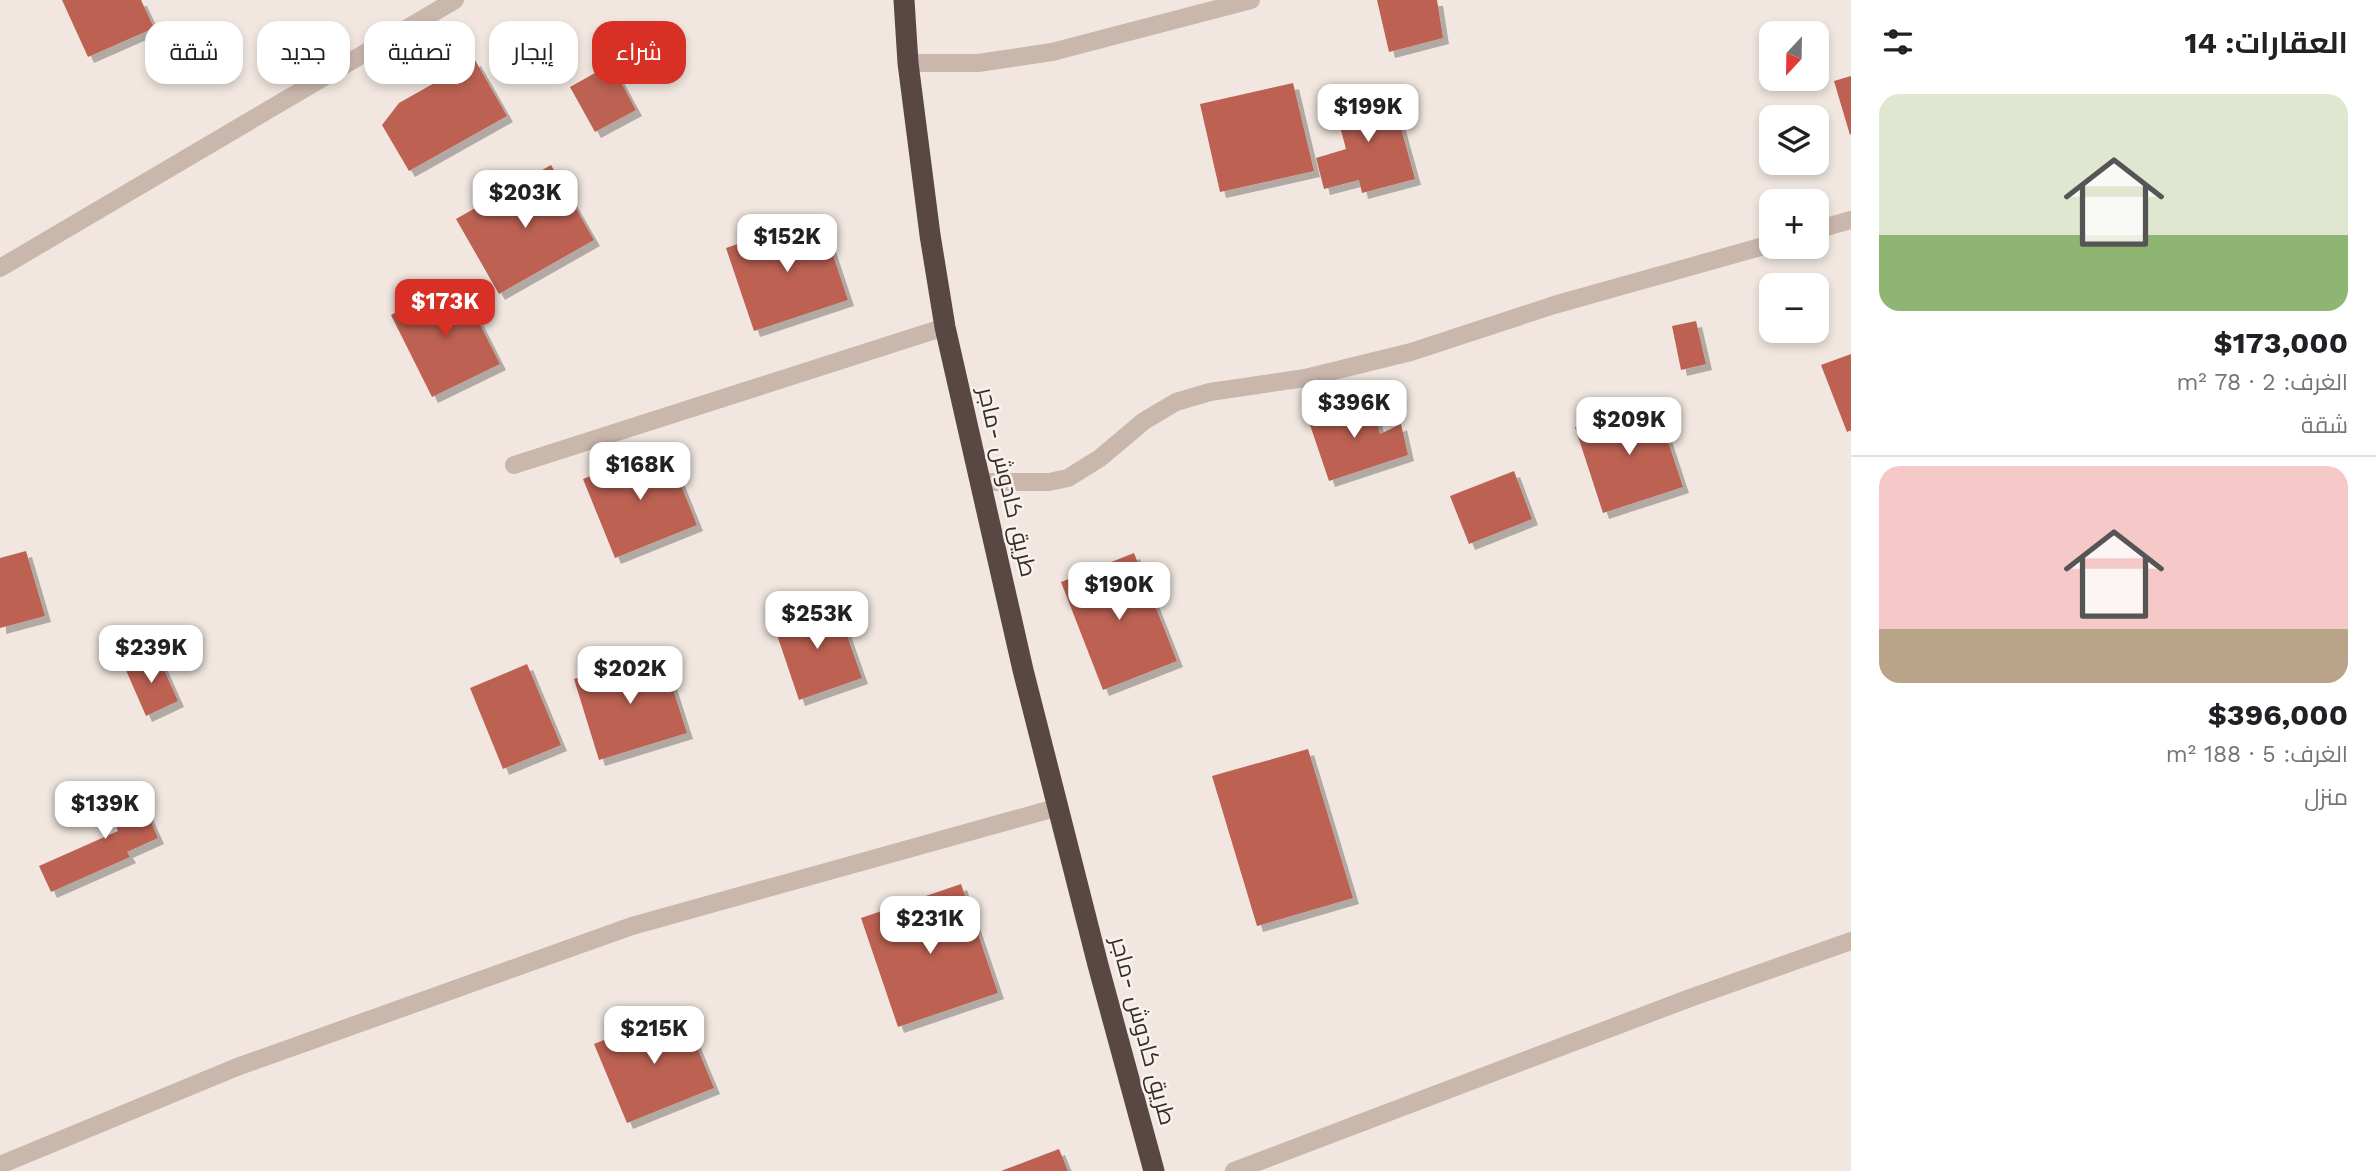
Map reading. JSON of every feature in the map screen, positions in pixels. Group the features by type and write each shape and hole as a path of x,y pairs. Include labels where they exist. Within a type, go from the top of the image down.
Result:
{"highway":[{"name":"طريق كادوش -ماجر","path":"904,0 908,64 945,327 1023,670 1154,1171"}],"street":[{"path":"2,262 454,0"},
{"path":"908,64 978,62 1052,52 1251,0"},
{"path":"1829,226 1851,220"},
{"path":"980,482 1049,482 1068,478 1100,458 1144,421 1177,402 1210,392 1305,379 1411,352 1553,305 1759,247"},
{"path":"514,465 945,327"},
{"path":"0,1164 237,1067 632,926 1059,807"},
{"path":"1234,1171 1690,998 1851,941"}],"building":[{"path":"62,0 141,0 151,21 145,21 145,32 88,57"},
{"path":"1377,0 1437,0 1443,38 1389,52"},
{"path":"475,60 507,116 409,171 382,125 399,103 433,84 475,84"},
{"path":"592,75 592,84 622,84 636,110 595,132 570,87"},
{"path":"1851,76 1851,134 1850,135 1834,81"},
{"path":"1293,83 1314,171 1220,192 1200,104"},
{"path":"1389,85 1415,179 1362,193 1359,180 1324,189 1316,158 1346,149 1333,100"},
{"path":"551,165 594,240 499,294 456,219"},
{"path":"820,216 848,300 754,331 726,248"},
{"path":"458,281 500,364 432,397 391,315"},
{"path":"1696,321 1706,364 1681,370 1672,326"},
{"path":"1851,354 1851,430 1847,432 1821,365"},
{"path":"1370,398 1380,434 1401,424 1408,455 1329,481 1307,416"},
{"path":"1655,402 1683,487 1603,513 1575,427"},
{"path":"665,446 697,525 615,558 583,479"},
{"path":"1514,471 1532,519 1469,544 1450,496"},
{"path":"26,551 45,616 0,628 0,558"},
{"path":"1134,553 1177,661 1103,690 1061,582"},
{"path":"835,602 862,678 799,700 773,623"},
{"path":"661,652 687,733 599,760 574,679"},
{"path":"157,654 178,701 146,716 125,668"},
{"path":"527,664 561,745 503,769 470,688"},
{"path":"1308,749 1353,898 1257,926 1212,776"},
{"path":"133,782 158,838 127,852 130,857 51,892 39,866 118,831 102,795"},
{"path":"961,884 998,993 898,1027 861,918"},
{"path":"681,1009 714,1088 627,1123 594,1044"},
{"path":"1059,1149 1068,1171 1001,1171"}]}
